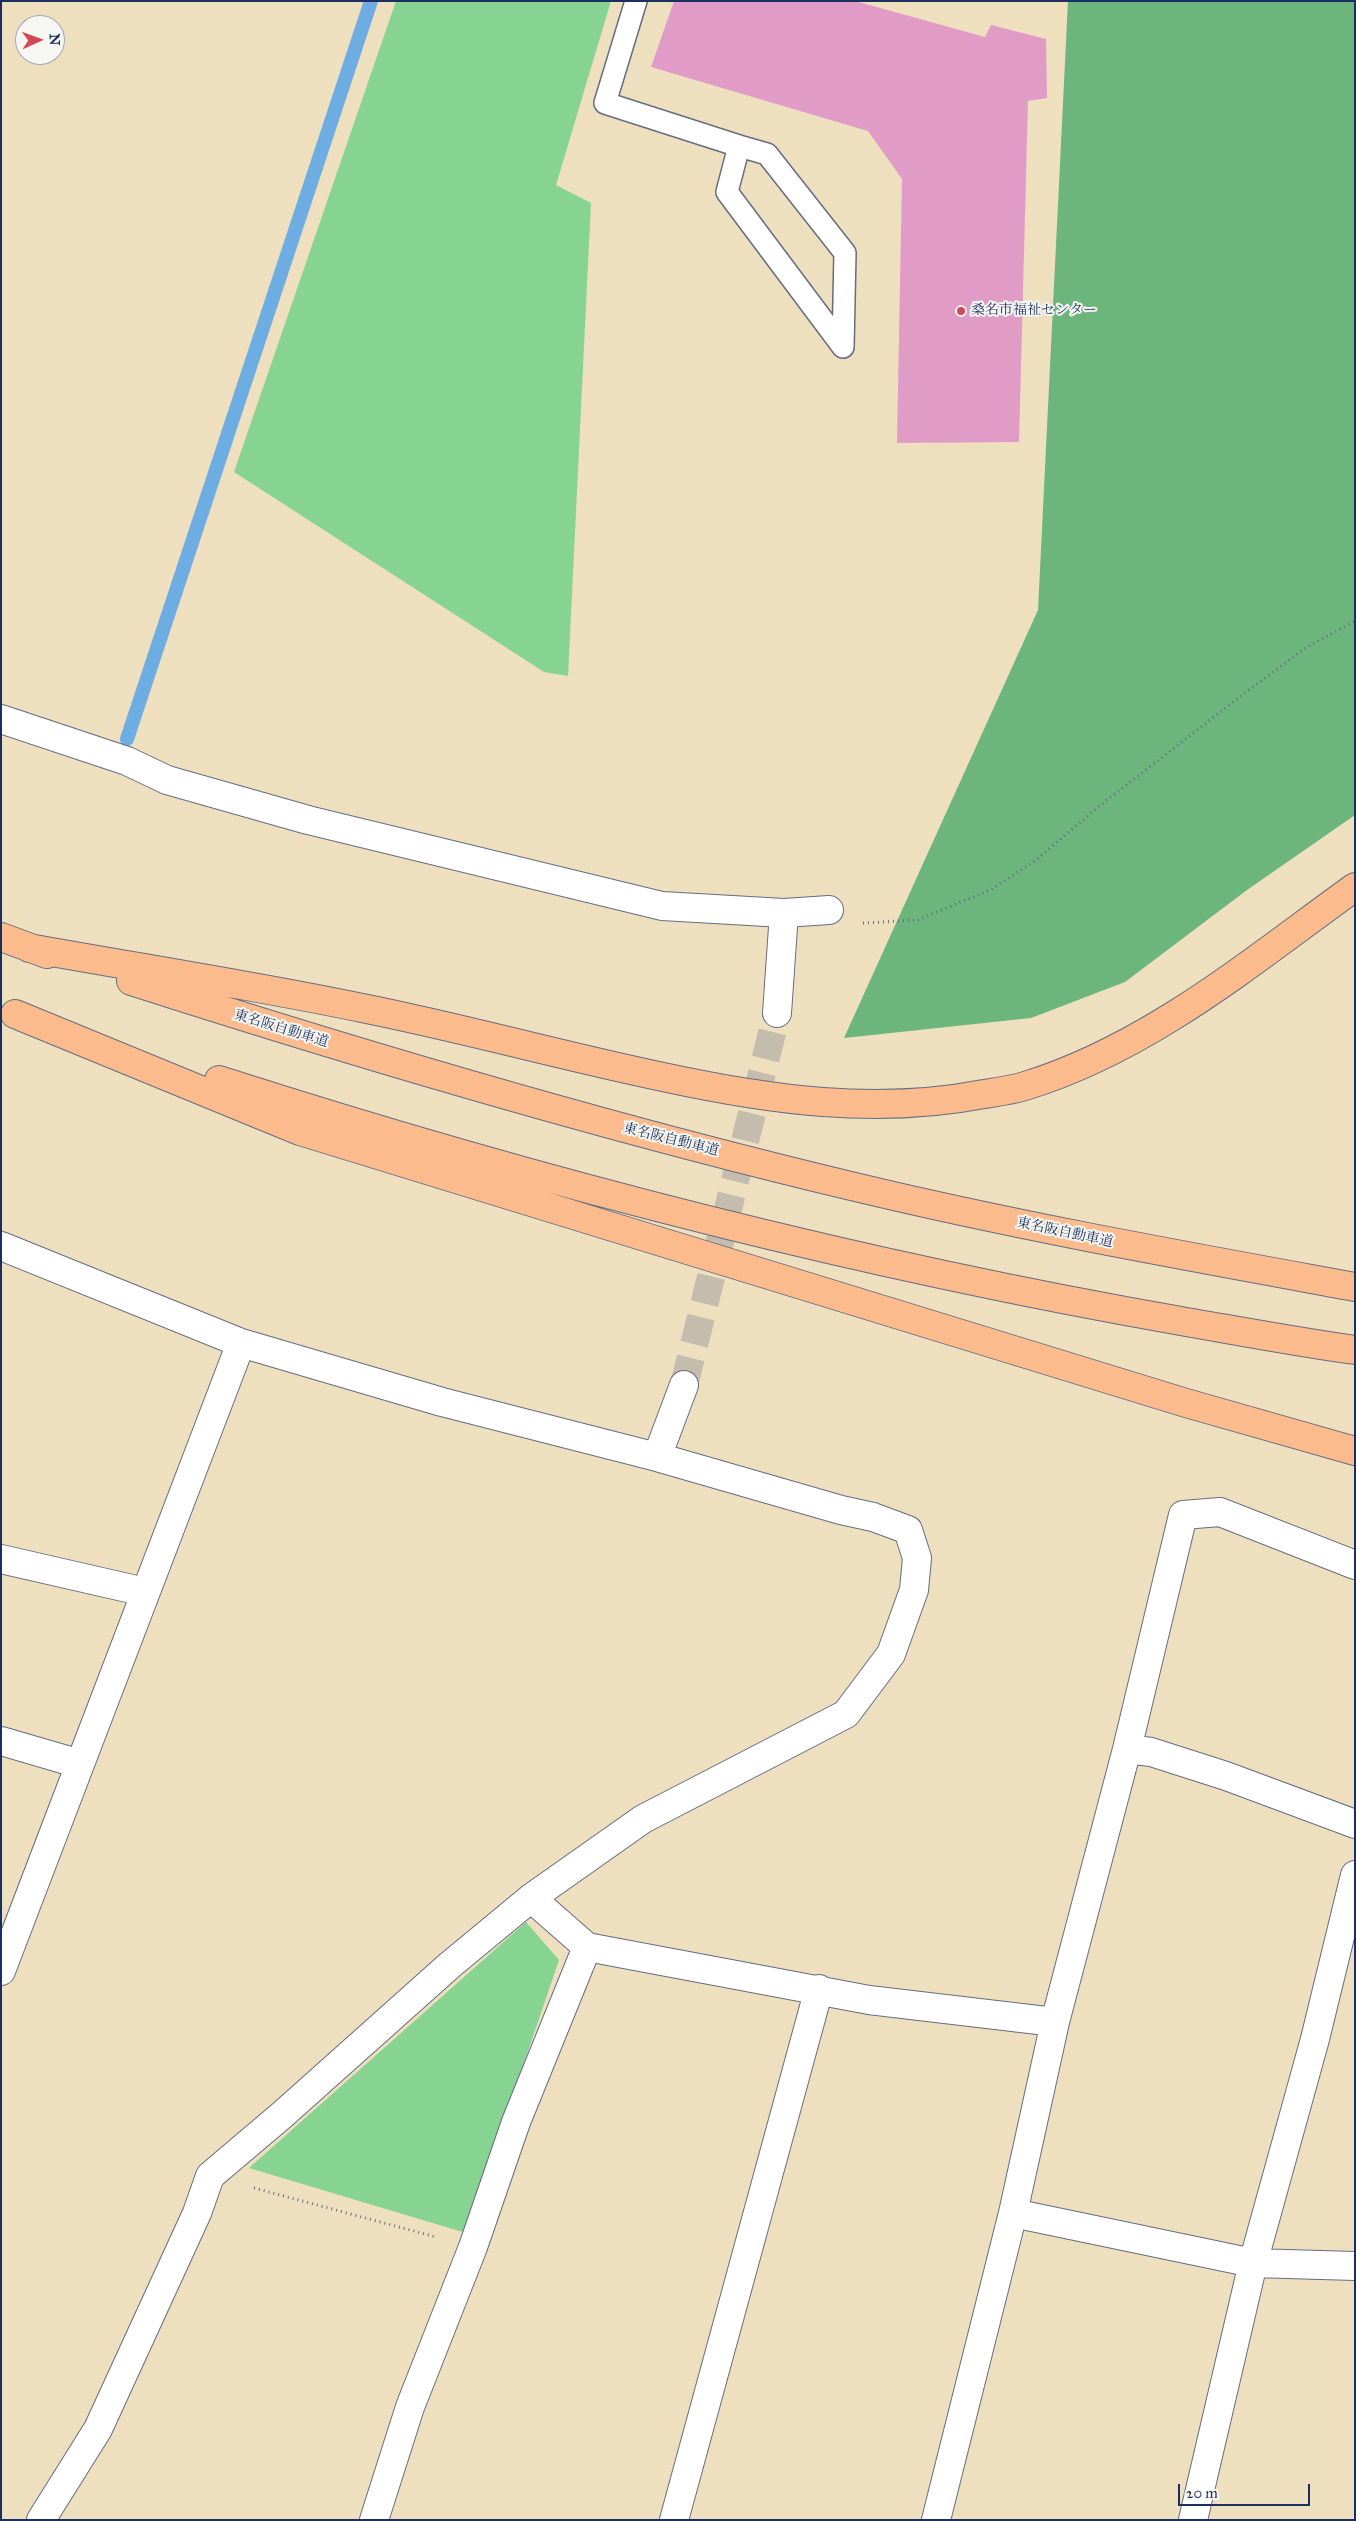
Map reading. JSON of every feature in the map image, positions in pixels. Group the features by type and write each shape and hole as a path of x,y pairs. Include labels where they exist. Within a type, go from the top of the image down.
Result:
{"highway":[{"path":"29,948 362,1008 596,1063 720,1089 819,1103 891,1105 948,1101 1024,1086 1085,1062 1132,1039 1260,958 1355,886"},
{"name":"東名阪自動車道","path":"1,937 29,948 305,1037 564,1112 842,1184 1084,1238 1355,1287"},
{"path":"8,1011 288,1102 558,1182 839,1252 1062,1300 1355,1350"},
{"path":"8,1011 300,1130 1186,1403 1355,1451"}],"street":[{"path":"1,720 127,761 167,780 308,820 662,906 784,913 828,910"},
{"path":"777,1013 784,913"},
{"path":"1,1246 241,1343 442,1402 873,1517 908,1530 918,1558 914,1590 891,1654 846,1714 643,1819 530,1898 210,2176 197,2213 98,2429 41,2520"},
{"path":"1,1971 241,1343"},
{"path":"657,1458 684,1385"},
{"path":"936,2520 1013,2213 1055,2022 1127,1749 1183,1516 1220,1512 1355,1564"},
{"path":"1,1559 145,1592"},
{"path":"1,1741 80,1764"},
{"path":"1127,1749 1151,1752 1226,1776 1355,1824"},
{"path":"1193,2520 1253,2263 1315,2039 1355,1875"},
{"path":"530,1898 587,1947 819,1989 869,2000 1055,2022"},
{"path":"374,2520 410,2407 473,2247 516,2122 587,1947"},
{"path":"674,2520 819,1989"},
{"path":"1013,2213 1253,2263 1355,2266"}],"lane":[{"path":"636,1 605,103 768,154 845,253 843,347 727,192 739,146"}],"path":[{"path":"828,910 836,924 918,920 992,889 1035,860 1098,807 1307,647 1355,621"},
{"path":"210,2176 473,2247"}],"green space":[{"path":"396,1 611,1 556,185 591,203 568,676 544,672 234,472"},
{"path":"1068,1 1355,1 1355,815 1247,890 1125,982 1031,1018 844,1038 1038,610"},
{"path":"526,1922 559,1960 466,2233 249,2168"}],"building":[{"name":"桑名市福祉センター","path":"674,1 855,1 985,37 991,25 1046,39 1047,98 1028,101 1019,442 897,443 902,179 868,131 651,67"}],"waterway":[{"path":"127,739 371,1"}],"tunnel":[{"path":"684,1385 777,1013"}],"place":[{"name":"桑名市福祉センター","path":"961,311"}]}
